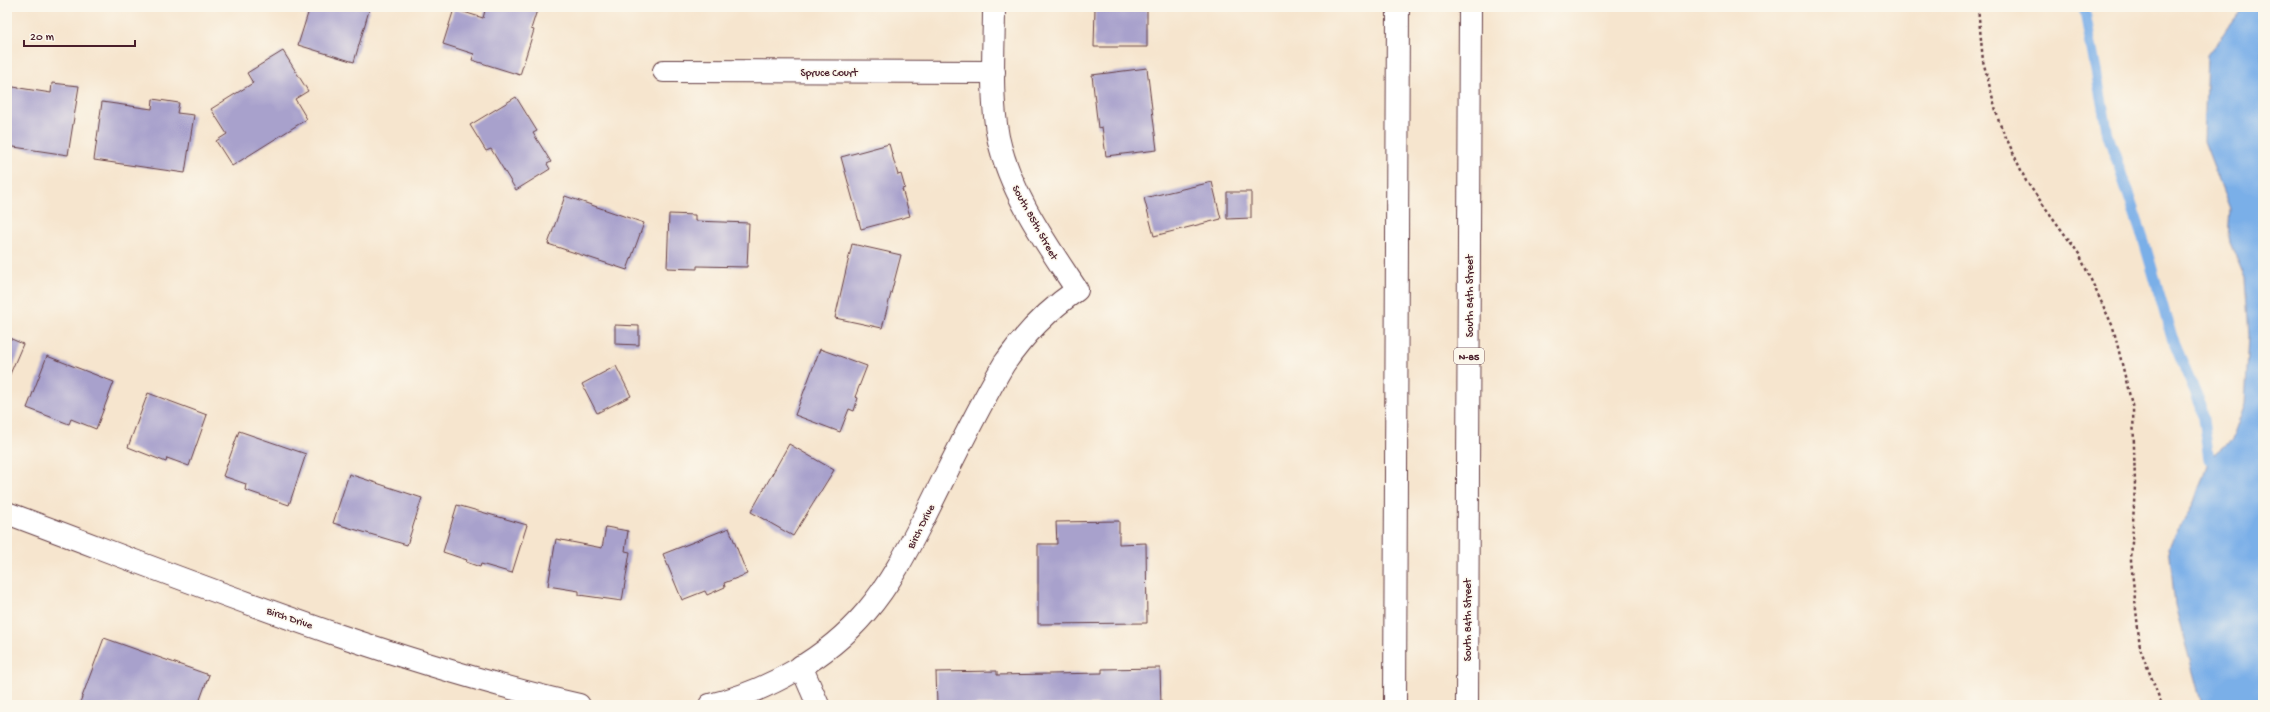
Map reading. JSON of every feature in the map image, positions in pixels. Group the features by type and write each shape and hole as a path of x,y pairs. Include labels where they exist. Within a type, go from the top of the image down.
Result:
{"street":[{"name":"South 85th Street","path":"994,7 995,113 1006,162 1026,208 1077,290"},
{"path":"1395,705 1398,7"},
{"name":"South 84th Street","path":"1467,705 1470,7"},
{"name":"Spruce Court","path":"664,72 994,72"},
{"name":"Birch Drive","path":"710,705 756,690 801,666 850,629 878,596 900,565 1004,364 1024,337 1049,311 1077,290"},
{"name":"Birch Drive","path":"7,512 242,601 393,653 506,687 579,705"},
{"path":"801,666 818,705"}],"path":[{"path":"1978,7 1983,61 1999,122 2026,181 2079,254 2113,327 2132,409 2135,485 2131,561 2140,648 2162,705"}],"water":[{"path":"2263,7 2263,705 2202,705 2175,606 2169,546 2194,502 2209,459 2232,440 2245,404 2249,336 2245,278 2228,238 2230,209 2204,141 2207,55 2243,8"}],"building":[{"path":"310,7 370,7 354,62 298,45"},
{"path":"486,7 538,7 531,29 534,30 520,75 472,60 474,54 443,44 454,9 483,18"},
{"path":"1095,7 1147,7 1147,47 1094,47"},
{"path":"283,51 308,91 295,99 307,119 232,166 216,141 227,134 211,109 253,83 247,73"},
{"path":"1147,68 1157,150 1106,156 1102,127 1098,128 1092,75"},
{"path":"52,83 79,86 68,155 7,146 7,86 51,93"},
{"path":"516,97 537,131 533,133 551,162 547,164 550,169 516,190 491,149 486,151 470,125"},
{"path":"153,99 179,103 177,113 194,115 185,173 94,160 102,102 152,109"},
{"path":"889,144 898,175 901,174 905,188 902,189 910,216 861,229 841,157"},
{"path":"1212,182 1221,219 1154,236 1144,198"},
{"path":"1227,192 1251,192 1251,218 1227,219"},
{"path":"565,196 644,223 627,270 548,244"},
{"path":"669,214 695,215 695,221 749,223 747,267 697,266 697,269 667,268"},
{"path":"852,244 901,255 882,328 835,318"},
{"path":"615,325 639,326 639,345 615,344"},
{"path":"7,337 23,344 7,381"},
{"path":"820,349 867,366 855,397 858,398 854,411 849,409 840,432 795,415"},
{"path":"47,356 114,382 96,429 71,419 69,424 27,408"},
{"path":"616,366 631,396 597,413 582,384"},
{"path":"148,393 207,415 189,466 167,458 166,462 128,447"},
{"path":"239,431 306,454 289,505 245,490 246,484 223,476"},
{"path":"789,444 834,470 793,536 751,512"},
{"path":"349,474 422,498 407,545 333,523"},
{"path":"457,505 527,525 512,573 481,564 480,567 466,562 467,560 443,552"},
{"path":"1119,521 1119,544 1146,543 1147,623 1038,624 1038,544 1057,544 1056,522"},
{"path":"606,527 628,531 625,551 630,552 622,601 579,595 579,591 548,586 556,539 602,548"},
{"path":"729,528 747,574 724,583 725,587 707,595 705,591 682,600 663,554"},
{"path":"104,638 209,675 198,705 79,705"},
{"path":"1160,668 1161,705 937,705 936,672 997,671 997,675 1102,673 1102,669"}],"waterway":[{"path":"2084,7 2108,135 2143,238 2172,338 2201,406 2209,459"}]}
